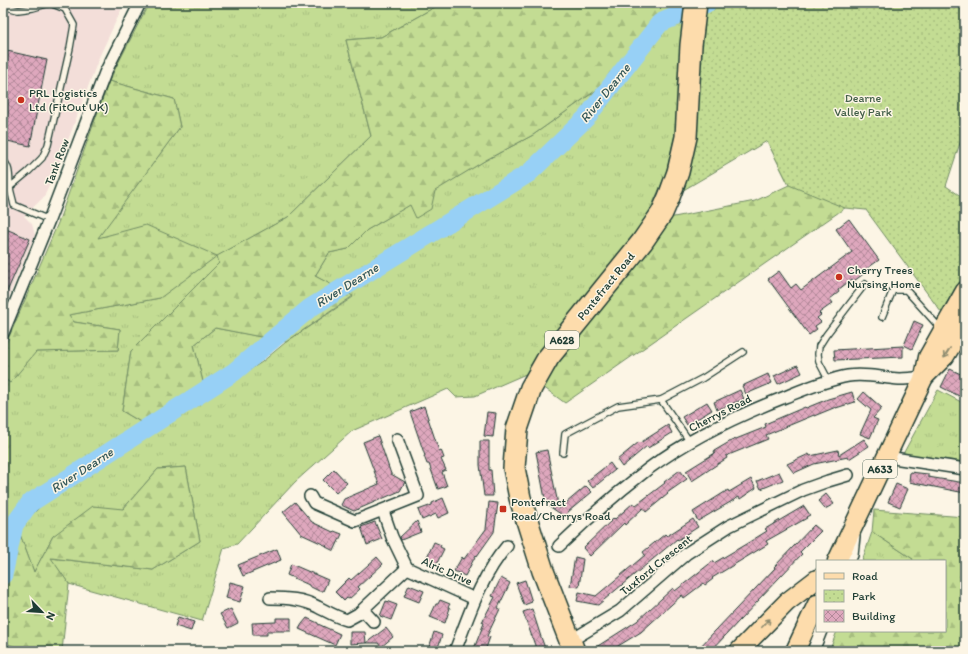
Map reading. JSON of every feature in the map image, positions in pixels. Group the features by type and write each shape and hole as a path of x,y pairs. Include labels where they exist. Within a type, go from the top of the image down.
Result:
{"highway":[{"name":"Pontefract Road","path":"572,646 543,571 520,498 514,468 517,429 531,388 548,358 642,242 662,213 669,197 678,172 686,137 691,46 696,3"}],"main road":[{"name":"A633","path":"837,560 924,377 928,357 965,291"},
{"name":"A633","path":"924,377 945,356 965,323"},
{"path":"739,651 787,602 816,580"},
{"path":"795,651 816,606"}],"street":[{"name":"Tank Row","path":"3,334 49,220 105,73 140,3"},
{"name":"Cherrys Road","path":"559,546 643,473 690,442 736,418 829,381 848,376 863,375 900,379 924,377"},
{"path":"310,496 314,503 355,521 423,494 398,439"},
{"path":"886,457 965,469"},
{"name":"Tuxford Crescent","path":"572,646 620,611 687,553 729,526 803,490 848,475"},
{"path":"270,598 289,598 305,602 347,620 358,614 407,568 392,537 383,511"},
{"path":"850,560 852,555 855,522"},
{"path":"455,651 475,599 495,560 507,546"},
{"name":"Alric Drive","path":"407,568 475,599"},
{"path":"362,610 374,622"},
{"path":"813,651 821,632"}],"lane":[{"path":"3,6 18,10 33,8 50,3 64,9 74,25 48,145 42,158 10,187"},
{"path":"3,160 10,172 10,187 14,205 49,220"},
{"path":"829,381 819,362 819,346 865,284"},
{"path":"882,317 893,290 906,290 943,331"},
{"path":"563,453 565,434 618,406 661,400 703,378 743,352"},
{"path":"661,400 690,442"}],"shaded area":[{"path":"3,3 124,4 100,55 59,164 44,197 24,216 32,224 35,235 3,310"}],"green space":[{"path":"149,3 439,3 435,7 381,37 346,40 371,136 288,217 218,256 219,263 131,351 122,411 144,424 27,500 8,524 3,547 3,377 10,383 35,352 118,350 120,329 74,322 68,315 160,298 97,238 180,127 174,99 109,81"},
{"path":"439,3 679,3 679,6 656,18 605,84 533,135 486,160 435,191 431,209 416,218 410,205 367,230 348,249 329,253 315,276 353,296 286,342 215,328 194,345 204,386 144,424 122,411 131,351 219,263 217,256 288,217 371,136 346,40 381,37 435,7"},
{"path":"686,3 682,72 675,135 666,174 647,217 557,330 528,373 475,396 456,397 448,389 352,431 295,482 237,544 224,548 202,621 69,584 50,558 153,570 200,541 186,467 158,469 123,509 53,536 34,572 18,529 46,501 262,362 286,342 353,297 315,276 329,253 348,249 367,230 486,160 533,135 605,84 656,18"},
{"name":"Dearne Valley Park","path":"705,3 965,3 965,136 960,143 946,186 965,199 965,273 941,312 866,210 845,208 789,185 767,141 680,192"},
{"path":"965,3 852,203 565,403 539,384 669,218 755,201 789,185 767,141"},
{"path":"109,81 174,99 180,127 98,238 146,225 217,256 160,298 69,315 74,322 120,329 118,350 36,352 10,383 3,377 3,351 58,223"},
{"path":"215,328 268,338 232,368 204,386 194,345"},
{"path":"938,390 965,404 965,462 903,454"},
{"path":"186,467 200,541 153,570 51,558 69,584 62,651 26,651 3,642 3,596 6,590 18,529 34,572 53,536 93,506 123,509 158,469"},
{"path":"874,510 965,517 965,651 830,651 837,632 946,632 946,560 912,560 872,532"},
{"path":"872,532 913,559 912,560 862,560"}],"building":[{"name":"PRL Logistics Ltd (FitOut UK)","path":"3,50 47,60 30,146 3,140"},
{"name":"Cherry Trees Nursing Home","path":"849,219 879,260 865,270 866,272 854,281 852,279 838,290 839,292 830,299 833,303 819,313 821,315 817,318 821,322 815,326 817,329 809,335 768,279 779,271 791,288 796,284 801,290 852,252 836,229"},
{"path":"6,229 30,239 3,301 3,237"},
{"path":"914,321 923,325 912,349 904,345"},
{"path":"903,346 903,357 835,360 834,350"},
{"path":"798,365 802,373 778,384 774,376"},
{"path":"950,369 965,376 965,399 941,387"},
{"path":"768,374 772,383 746,394 742,386"},
{"path":"740,390 744,399 717,410 714,402"},
{"path":"852,392 855,402 814,415 766,435 768,439 726,456 727,458 692,481 686,471 731,441 766,427 765,424 805,407 806,408 828,399"},
{"path":"864,392 882,408 873,418 878,420 870,438 860,434 871,410 858,399"},
{"path":"707,402 712,410 687,425 682,417"},
{"path":"424,406 439,451 441,450 444,458 441,459 446,470 442,472 447,486 438,489 429,464 427,464 424,456 410,412"},
{"path":"487,412 496,413 493,437 484,436"},
{"path":"668,425 672,433 648,448 647,446 622,467 617,460 639,442 640,443"},
{"path":"378,436 391,474 405,482 400,491 354,511 341,505 344,499 379,484 363,442"},
{"path":"864,439 869,446 849,459 848,457 814,464 794,473 787,464 809,454 810,456 838,450 839,455"},
{"path":"480,441 489,441 489,470 491,470 493,496 484,496 480,465"},
{"path":"547,450 559,509 586,486 592,492 568,512 565,517 546,504 536,452"},
{"path":"610,463 615,470 593,488 587,481"},
{"path":"334,469 347,483 336,493 323,480"},
{"path":"680,470 687,479 667,493 668,494 646,512 643,508 625,525 624,523 590,556 583,548 614,518 615,519 633,503 636,505"},
{"path":"779,472 783,480 761,489 757,481"},
{"path":"910,472 928,474 928,477 965,483 965,493 909,482"},
{"path":"751,479 756,488 740,499 739,497 698,521 693,512 728,490 729,492"},
{"path":"896,484 908,489 900,507 888,502"},
{"path":"826,494 834,504 825,509 818,501"},
{"path":"443,498 449,513 438,518 436,514 422,520 418,510 432,505 432,503"},
{"path":"295,502 312,522 333,532 342,534 334,551 326,547 327,546 301,534 283,512"},
{"path":"489,502 498,503 494,532 477,556 476,555 465,576 454,571 462,557 464,559 486,529"},
{"path":"804,506 810,515 806,517 807,518 766,541 768,544 712,578 713,579 705,585 704,583 684,598 682,595 641,632 610,651 590,651 637,621 673,588 675,591 713,561 714,563 746,544 767,531 765,529"},
{"path":"693,519 698,527 678,540 677,539 598,605 577,601 579,592 596,596 645,555 643,552 665,534 667,536"},
{"path":"417,521 421,532 401,540 400,537"},
{"path":"375,522 382,539 367,545 361,527"},
{"path":"814,525 821,531 800,552 802,554 759,600 711,651 696,651 775,568 774,567"},
{"path":"434,542 441,545 440,547 444,549 437,563 426,559"},
{"path":"277,549 281,560 243,576 238,565"},
{"path":"377,557 383,564 358,587 360,589 349,599 347,598 344,601 335,592 349,578 351,580"},
{"path":"575,557 583,559 579,587 570,586"},
{"path":"291,564 328,580 323,591 319,591 287,575"},
{"path":"501,578 510,583 487,636 490,637 485,651 473,651 484,623 482,622 495,597 492,596"},
{"path":"525,580 532,602 524,605 516,583"},
{"path":"230,582 245,586 240,602 226,598"},
{"path":"409,585 424,591 419,602 404,596"},
{"path":"440,600 450,604 445,623 430,617 436,604 438,604"},
{"path":"386,601 397,605 391,620 380,616"},
{"path":"231,609 238,623 228,628 220,614"},
{"path":"532,609 546,651 537,651 523,612"},
{"path":"178,617 194,622 191,631 175,626"},
{"path":"276,618 291,618 291,631 267,631 267,635 253,635 252,623 276,622"},
{"path":"307,618 340,634 335,645 299,629"},
{"path":"386,628 393,637 381,647 378,643 366,643"},
{"path":"350,632 365,632 366,643 350,644"},
{"path":"434,632 442,635 437,651 428,651"}],"waterway":[{"name":"River Dearne","path":"3,575 14,525 30,503 234,372 310,308 529,173 586,118 660,23 707,3"}],"place":[{"name":"PRL Logistics Ltd (FitOut UK)","path":"21,100"},
{"name":"Cherry Trees Nursing Home","path":"839,277"},
{"name":"Pontefract Road/Cherrys Road","path":"503,509"}]}
